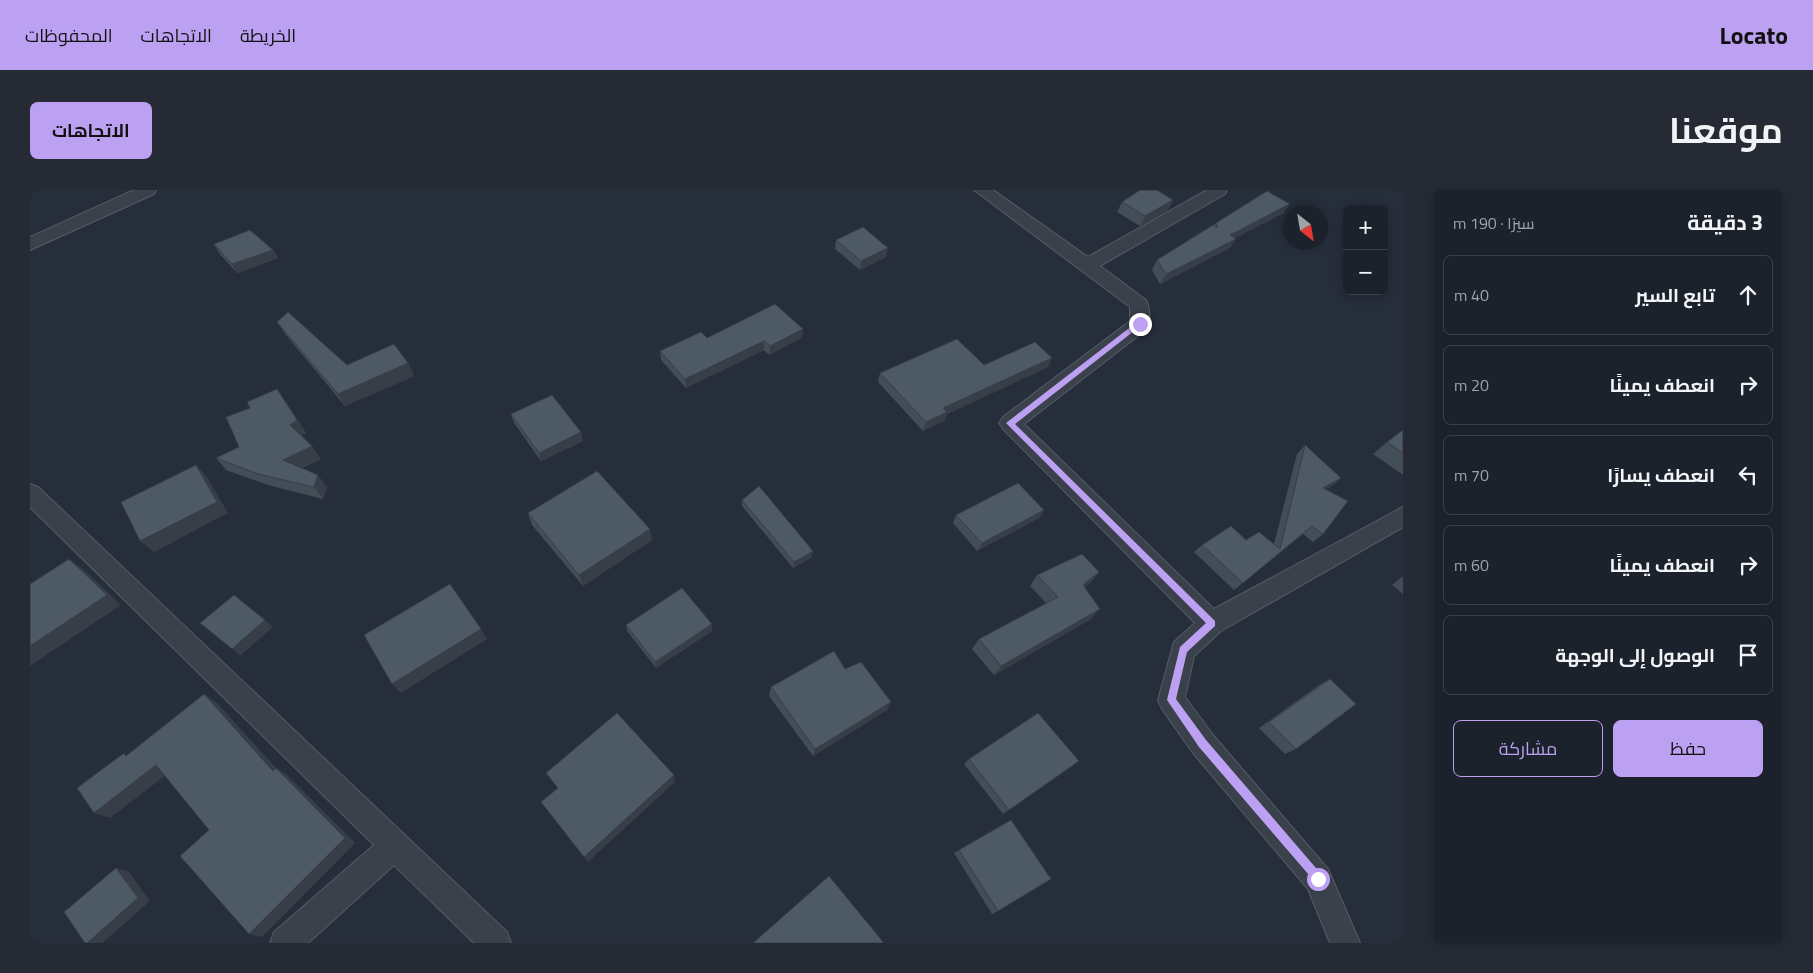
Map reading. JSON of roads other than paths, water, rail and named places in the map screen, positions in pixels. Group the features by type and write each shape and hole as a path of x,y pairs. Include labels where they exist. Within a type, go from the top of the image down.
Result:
{"street":[{"path":"30,244 148,190"},
{"path":"982,190 1087,265 1139,305 1140,324 1010,423 1212,623"},
{"path":"1087,265 1219,190"},
{"path":"30,493 496,943"},
{"path":"1345,943 1318,879 1203,744 1171,700 1183,650 1212,623 1403,516"},
{"path":"286,943 395,846"}]}
